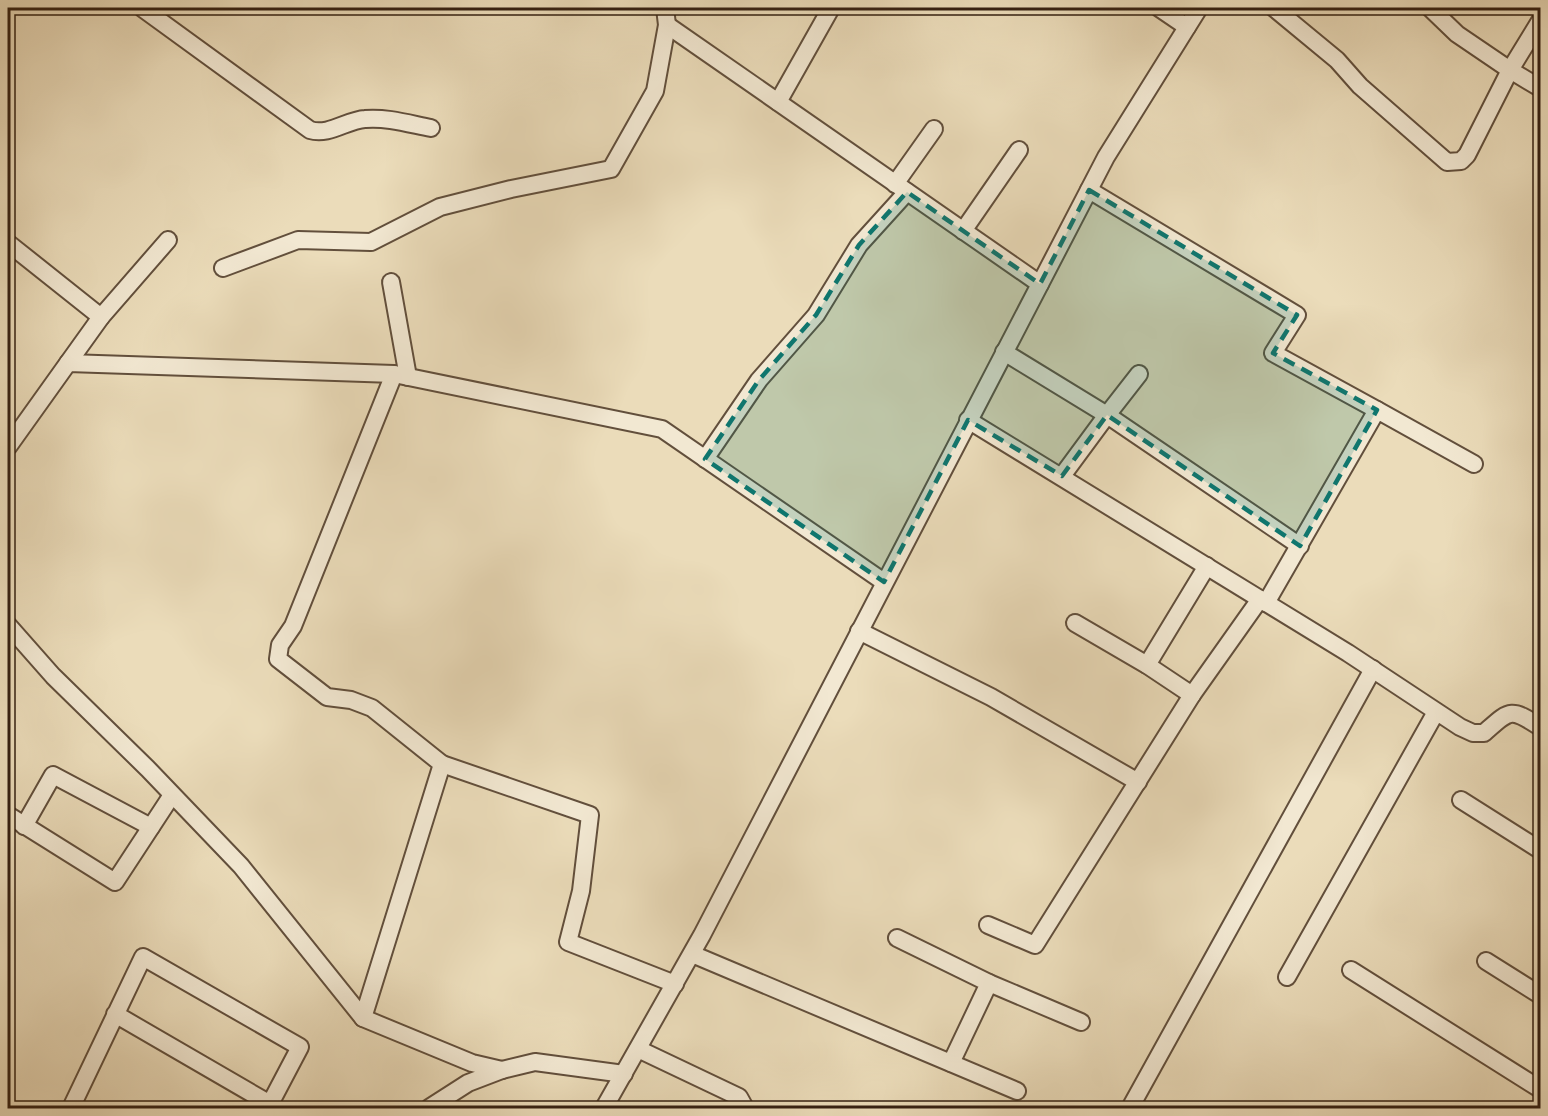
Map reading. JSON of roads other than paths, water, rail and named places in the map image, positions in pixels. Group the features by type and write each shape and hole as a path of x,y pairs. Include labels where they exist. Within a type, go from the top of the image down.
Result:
{"street":[{"path":"142,8 310,130 325,131 364,118 383,119 431,128"},
{"path":"223,268 298,240 371,242 440,207 511,189 611,169 655,91 667,25 664,8"},
{"path":"778,102 831,8"},
{"path":"1159,8 1187,27"},
{"path":"604,1108 692,954 1106,157 1199,8"},
{"path":"1274,8 1337,60 1360,86 1447,162 1461,161 1467,155 1510,70 1540,21"},
{"path":"1430,8 1457,34 1540,88"},
{"path":"667,25 1040,284"},
{"path":"705,459 759,380 816,315 859,245 901,188 934,129"},
{"path":"963,231 1019,150"},
{"path":"1089,190 1297,315 1273,353 1474,464"},
{"path":"8,447 101,317 168,240"},
{"path":"8,243 101,317"},
{"path":"391,282 401,376 293,626 280,645 278,660 327,697 351,700 372,708 441,764 590,815 581,891 568,942 675,984"},
{"path":"1004,352 1107,415 1300,546"},
{"path":"68,363 401,376 662,429 884,582"},
{"path":"1062,476 1139,374"},
{"path":"988,925 1035,945 1192,695 1263,601 1300,546 1377,410"},
{"path":"968,420 1062,476 1373,669 1436,712 1473,733 1484,734 1506,714 1515,713 1540,727"},
{"path":"1147,665 1207,566"},
{"path":"1075,623 1147,665 1192,695"},
{"path":"8,625 53,676 241,866 363,1018 472,1062 502,1070"},
{"path":"859,631 991,697 1138,782"},
{"path":"1130,1108 1373,669"},
{"path":"1287,977 1436,712"},
{"path":"363,1018 441,764"},
{"path":"24,826 53,775 151,827"},
{"path":"8,815 115,882 172,795"},
{"path":"1461,800 1540,850"},
{"path":"897,938 989,983 1081,1022"},
{"path":"692,954 1017,1091"},
{"path":"71,1108 115,1014 143,957 300,1047 269,1106 115,1014"},
{"path":"1486,961 1540,995"},
{"path":"1351,970 1540,1089"},
{"path":"951,1063 989,983"},
{"path":"638,1049 739,1097 743,1108"},
{"path":"429,1108 468,1083 502,1070 535,1062 624,1074"}]}
